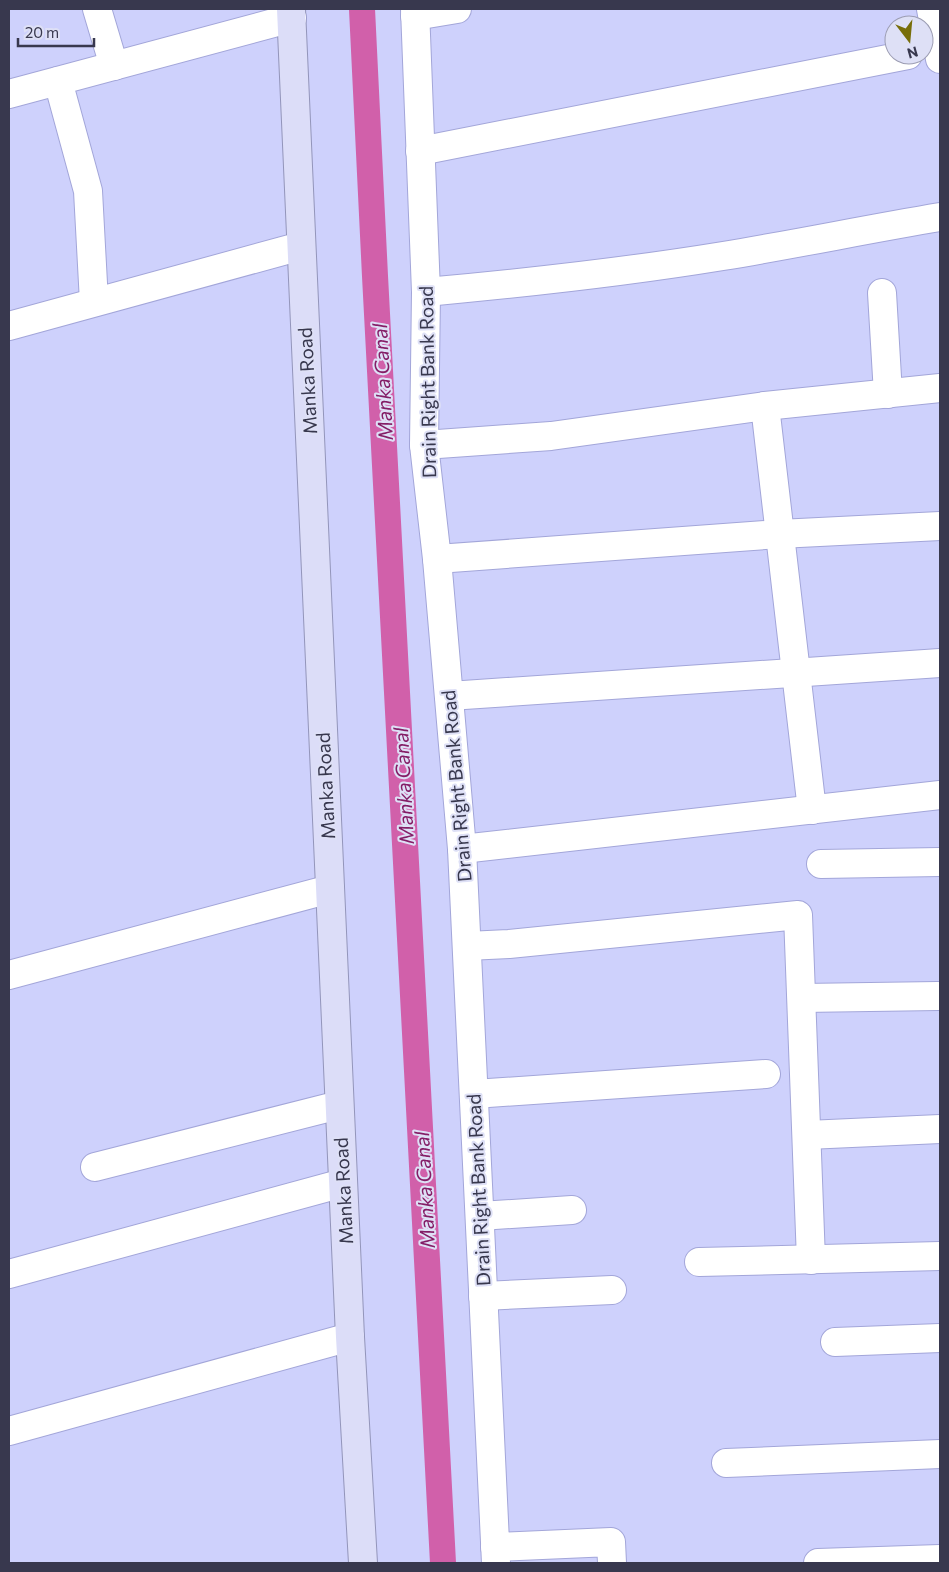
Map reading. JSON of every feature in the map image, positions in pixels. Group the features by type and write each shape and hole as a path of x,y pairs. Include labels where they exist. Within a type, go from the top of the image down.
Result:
{"main road":[{"name":"Manka Road","path":"291,13 350,1337 358,1562"}],"street":[{"path":"97,9 114,66"},
{"path":"415,12 457,9"},
{"name":"Drain Right Bank Road","path":"415,12 426,292 424,445 437,559 462,849 496,1555"},
{"path":"9,94 114,66 291,13"},
{"path":"420,152 884,60"},
{"path":"58,81 88,191 94,302"},
{"path":"426,292 518,284 723,256 940,217"},
{"path":"9,326 302,246"},
{"path":"882,293 888,394"},
{"path":"424,445 551,436 765,406 940,388"},
{"path":"765,406 812,810"},
{"path":"437,559 779,534 940,526"},
{"path":"449,696 940,663"},
{"path":"462,849 940,795"},
{"path":"821,864 940,862"},
{"path":"9,976 330,889"},
{"path":"467,946 509,944 798,915 811,1260"},
{"path":"802,998 938,996"},
{"path":"474,1094 766,1074"},
{"path":"95,1167 339,1105"},
{"path":"807,1135 940,1129"},
{"path":"9,1274 343,1183"},
{"path":"480,1216 572,1210"},
{"path":"699,1262 940,1256"},
{"path":"483,1296 612,1290"},
{"path":"9,1432 350,1337"},
{"path":"834,1342 940,1338"},
{"path":"726,1462 940,1454"},
{"path":"496,1555 612,1542 612,1563"},
{"path":"818,1563 940,1559"}],"waterway":[{"name":"Manka Canal","path":"362,9 443,1563"}]}
